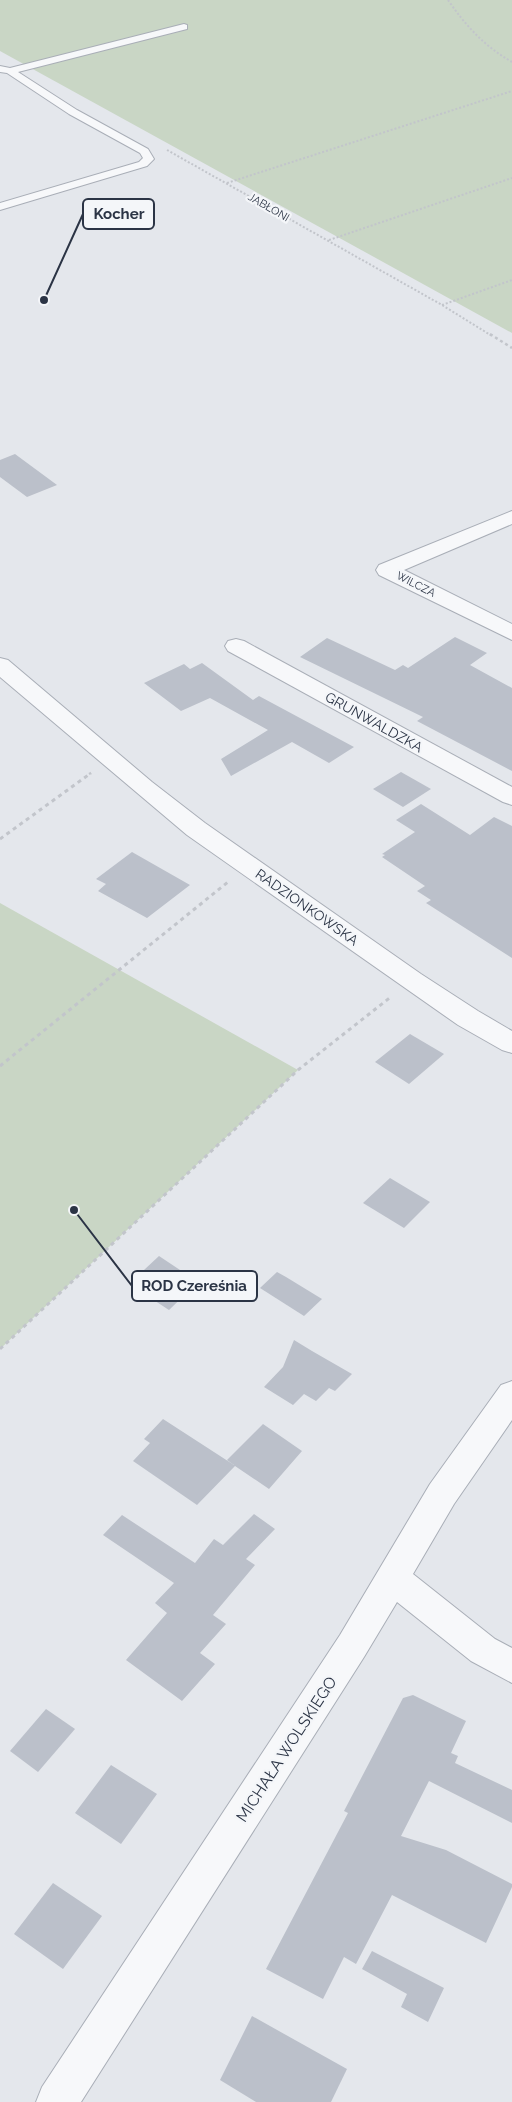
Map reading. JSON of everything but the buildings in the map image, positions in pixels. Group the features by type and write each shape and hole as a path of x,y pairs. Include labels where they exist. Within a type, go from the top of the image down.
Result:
{"street":[{"name":"WILCZA","path":"512,517 387,570 512,633"},
{"name":"GRUNWALDZKA","path":"236,646 512,797"},
{"name":"RADZIONKOWSKA","path":"0,665 110,759 196,829 412,980 468,1018 512,1044"},
{"name":"MICHAŁA WOLSKIEGO","path":"57,2102 352,1646 442,1494 512,1394"},
{"path":"393,1578 483,1650 512,1667"}],"lane":[{"path":"5,70 184,27"},
{"path":"0,207 143,164 149,159 144,151 73,112 5,70"}],"path":[{"path":"448,0 472,34 490,51 512,62"},
{"path":"226,183 512,92"},
{"name":"JABŁONI","path":"166,149 442,305 512,348"},
{"path":"328,240 512,178"},
{"path":"442,305 512,280"},
{"path":"0,839 110,759"},
{"path":"0,1066 248,866"},
{"path":"0,1349 298,1070 412,980"}],"green space":[{"path":"0,0 512,0 512,333 0,51"},
{"path":"0,903 298,1070 0,1349"}],"place":[{"name":"Kocher","path":"44,300"},
{"name":"ROD Czereśnia","path":"74,1210"}]}
